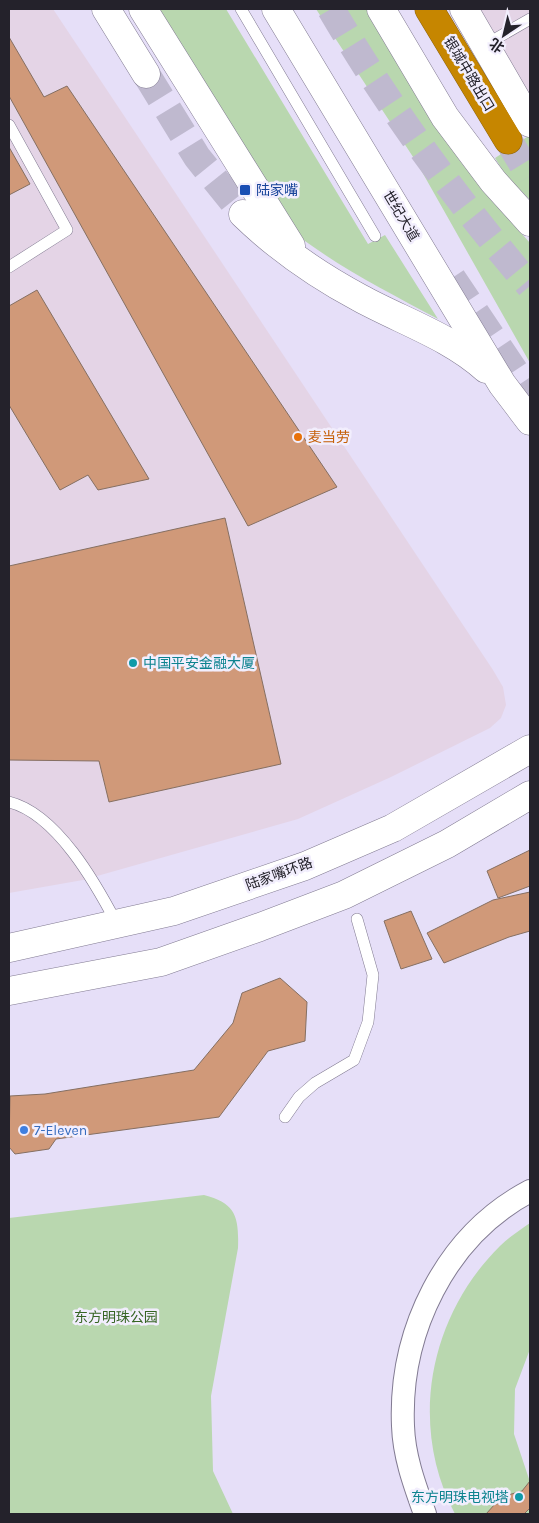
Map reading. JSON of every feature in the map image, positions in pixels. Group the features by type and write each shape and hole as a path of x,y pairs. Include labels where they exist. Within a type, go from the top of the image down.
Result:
{"highway":[{"name":"银城中路出口","path":"429,9 508,140"}],"main road":[{"path":"106,9 146,74"},
{"path":"143,9 302,264"},
{"name":"世纪大道","path":"276,9 520,404"},
{"path":"381,9 444,117 493,181 530,222"},
{"path":"464,9 530,123"},
{"path":"243,214 302,264 359,298 454,345 485,368 520,404"},
{"name":"陆家嘴环路","path":"9,948 174,911 304,866 393,828 530,749"},
{"path":"9,991 161,962 260,927 344,894 447,844 530,795"}],"street":[{"path":"425,1514 410,1474 402,1427 404,1379 414,1332 433,1288 452,1258 482,1225 516,1198 530,1191"}],"lane":[{"path":"240,9 375,236"},
{"path":"485,45 530,19"},
{"path":"9,125 67,230 9,267"},
{"path":"9,802 16,804 44,823 76,854 118,924"},
{"path":"285,1117 299,1097 315,1084 354,1060 368,1022 373,975 356,919"}],"shaded area":[{"path":"9,9 53,9 493,670 503,687 506,705 501,718 490,728 391,777 298,819 83,880 9,893"},
{"path":"469,9 530,9 530,111"}],"green space":[{"path":"132,9 226,9 368,244 385,235 438,319 342,266 288,228"},
{"path":"316,9 367,9 460,161 530,243 530,363 417,163"},
{"path":"530,135 530,200 506,176 495,158"},
{"name":"东方明珠公园","path":"204,1195 215,1198 229,1207 238,1228 238,1248 211,1396 213,1471 233,1514 9,1514 9,1218"},
{"path":"530,1223 530,1349 515,1389 514,1434 530,1482 530,1514 455,1514 441,1480 432,1444 430,1409 433,1373 442,1338 456,1305 476,1274 503,1243"}],"building":[{"path":"9,37 44,97 67,86 337,487 248,526 9,96"},
{"path":"9,147 30,184 9,195"},
{"path":"37,290 149,479 98,490 88,475 60,490 9,405 9,306"},
{"name":"中国平安金融大厦","path":"225,518 281,764 109,802 99,761 9,760 9,566"},
{"path":"530,850 530,886 498,898 487,871"},
{"path":"530,892 530,931 509,937 444,963 427,933 493,900"},
{"path":"411,911 432,959 401,969 384,921"},
{"path":"280,978 307,1002 305,1041 268,1051 219,1117 56,1139 49,1149 15,1154 9,1147 10,1096 45,1094 194,1070 233,1023 242,993"},
{"name":"东方明珠电视塔","path":"530,1481 530,1508 524,1514 486,1514 495,1504 504,1503 508,1495 522,1491"}],"tunnel":[{"path":"331,9 376,82 424,152 530,286"},
{"path":"146,74 197,157 243,214"},
{"path":"508,140 530,176"},
{"path":"452,278 530,394"}],"place":[{"name":"陆家嘴","path":"245,190"},
{"name":"麦当劳","path":"298,437"},
{"name":"中国平安金融大厦","path":"133,663"},
{"name":"7-Eleven","path":"24,1130"},
{"name":"东方明珠电视塔","path":"519,1497"}]}
